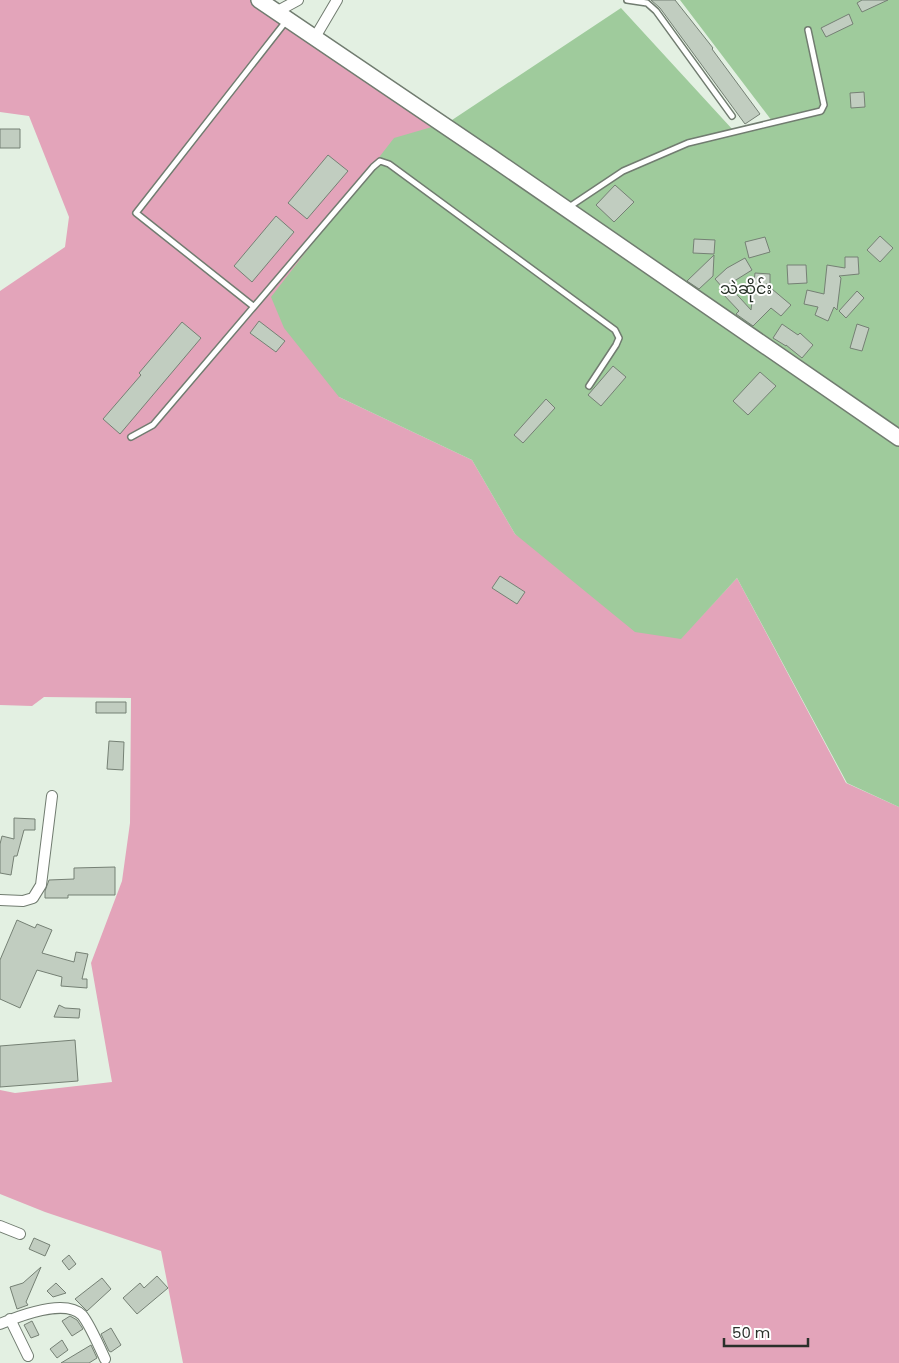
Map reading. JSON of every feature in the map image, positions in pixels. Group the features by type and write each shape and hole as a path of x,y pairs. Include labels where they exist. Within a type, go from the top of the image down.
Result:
{"street":[{"path":"258,0 899,438"},
{"path":"281,15 298,0"},
{"path":"314,39 336,0"},
{"path":"0,900 23,901 33,898 41,885 52,796"},
{"path":"0,1226 20,1234"},
{"path":"0,1324 40,1310 59,1308 76,1310 83,1316 105,1359"},
{"path":"10,1319 28,1356"}],"lane":[{"path":"627,0 647,3 656,11 732,116"},
{"path":"253,306 136,213 281,15"},
{"path":"566,209 623,172 688,143 821,111 824,105 808,30"},
{"path":"131,437 153,425 253,306 380,161 389,164 615,330 619,338 589,386"}],"shaded area":[{"path":"0,0 253,0 449,122 339,397 472,460 515,534 681,638 737,578 846,783 899,807 899,1363 183,1363 161,1251 45,1212 0,1194 0,1090 15,1093 112,1082 91,963 122,881 130,823 131,698 44,697 32,706 0,705 0,291 65,247 69,217 29,116 0,112"},
{"path":"680,0 899,0 899,807 847,783 737,578 681,639 635,632 515,534 472,460 339,397 284,328 271,297 394,138 449,122 621,8 733,130 772,121"}],"building":[{"path":"651,0 675,0 713,48 760,114 745,124 660,8"},
{"path":"862,0 888,0 862,12 857,3"},
{"path":"849,14 853,24 826,37 821,28"},
{"path":"864,92 865,107 851,108 850,93"},
{"path":"0,129 20,129 20,148 0,148"},
{"path":"328,155 348,171 307,219 288,203"},
{"path":"615,185 634,202 614,222 596,205"},
{"path":"276,216 294,232 252,282 234,266"},
{"path":"880,236 893,248 880,262 867,250"},
{"path":"765,237 770,252 749,258 745,242"},
{"path":"694,239 715,240 714,254 693,253"},
{"path":"714,255 713,276 699,289 687,281"},
{"path":"845,257 858,257 859,274 839,276 841,278 837,310 834,307 828,321 815,315 818,307 804,304 807,290 824,294 827,265 845,268"},
{"path":"745,258 752,270 723,288 715,279 727,268"},
{"path":"787,265 806,265 807,283 788,284"},
{"path":"755,273 770,274 770,284 766,284 791,305 781,316 771,308 753,326 736,314 739,311 722,293 729,286 751,310"},
{"path":"857,291 864,298 846,318 839,311"},
{"path":"259,321 285,341 276,352 250,333"},
{"path":"182,322 201,338 120,434 103,419 141,375 139,373"},
{"path":"782,324 798,335 800,333 813,345 802,358 786,345 773,338"},
{"path":"857,324 869,328 862,351 850,348"},
{"path":"613,366 626,377 601,406 588,395"},
{"path":"760,372 776,386 748,415 733,401"},
{"path":"546,399 555,408 523,443 514,435"},
{"path":"500,576 525,592 517,604 492,588"},
{"path":"96,702 126,702 126,713 96,713"},
{"path":"109,741 124,742 123,770 107,769"},
{"path":"14,818 35,819 35,830 24,830 17,856 14,856 11,875 0,873 0,844 2,836 14,839"},
{"path":"115,867 115,895 68,895 68,898 45,898 45,891 49,880 74,879 74,868"},
{"path":"17,920 35,928 37,924 52,930 42,953 74,962 76,952 88,954 82,979 87,979 87,988 61,986 62,977 37,970 20,1008 0,999 0,960"},
{"path":"59,1005 65,1008 80,1009 79,1018 54,1017"},
{"path":"75,1040 78,1081 0,1087 0,1046"},
{"path":"34,1238 50,1245 45,1256 29,1249"},
{"path":"69,1255 76,1264 69,1270 62,1261"},
{"path":"41,1267 26,1302 28,1305 17,1309 10,1287 23,1283"},
{"path":"157,1276 168,1288 137,1314 123,1298 140,1283 144,1288"},
{"path":"102,1278 111,1289 87,1311 75,1299"},
{"path":"56,1283 66,1293 53,1297 47,1291"},
{"path":"70,1316 77,1320 83,1329 72,1336 62,1321"},
{"path":"32,1321 39,1335 31,1338 24,1325"},
{"path":"111,1328 121,1345 111,1352 101,1334"},
{"path":"62,1340 68,1350 57,1358 50,1349"},
{"path":"91,1345 97,1358 89,1363 61,1363"}],"district":[{"name":"သဲဆိုင်း","path":"746,288"}]}
